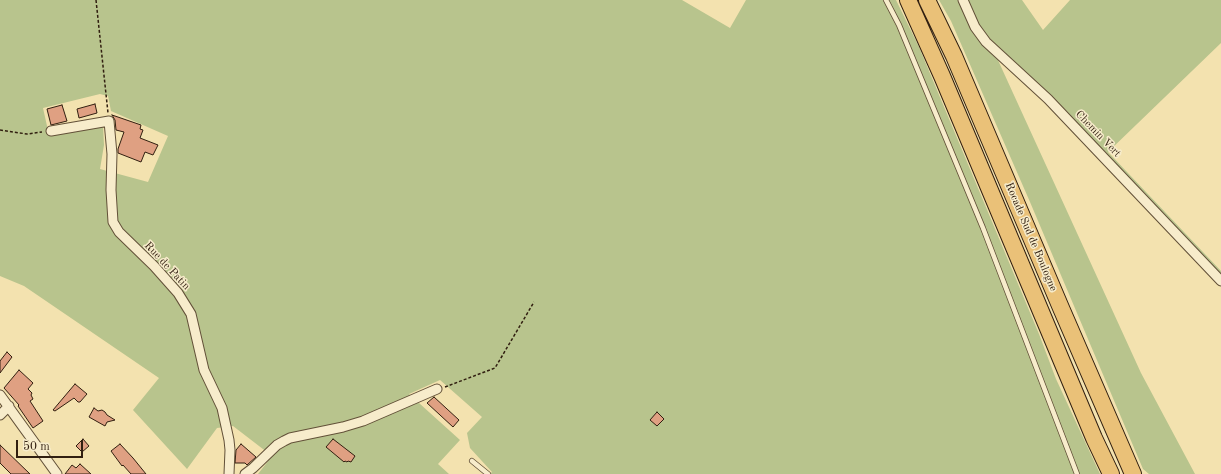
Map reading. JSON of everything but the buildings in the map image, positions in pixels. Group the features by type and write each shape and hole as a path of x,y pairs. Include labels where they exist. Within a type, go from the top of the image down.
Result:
{"highway":[{"name":"Rocade Sud de Boulogne","path":"908,0 942,76 1110,474"},
{"name":"Rocade Sud de Boulogne","path":"928,0 954,56 1061,308 1134,474"}],"street":[{"name":"Chemin Vert","path":"963,0 975,27 986,42 1048,99 1221,281"},
{"path":"51,130 108,120"},
{"name":"Rue de Patin","path":"108,120 112,154 111,190 113,222 119,232 154,266 178,293 190,314 204,370 222,408 229,440 229,474"},
{"path":"245,474 284,440 356,423 437,389"},
{"path":"0,395 57,474"},
{"path":"0,415 9,406"}],"lane":[{"path":"886,0 899,25 980,221 1077,474"},
{"path":"472,461 488,474"}],"path":[{"path":"96,0 108,120"},
{"path":"0,130 27,134 51,130"},
{"path":"437,389 495,368 534,302"}],"green space":[{"path":"0,0 682,0 730,28 746,0 896,0 919,47 1039,334 1056,379 1100,474 490,474 492,472 470,448 467,433 482,417 440,380 409,394 460,440 438,464 449,474 258,474 272,456 233,426 217,428 187,469 133,410 159,378 24,286 0,276","holes":["100,94 108,96 111,111 168,136 148,182 100,169 104,145 103,126 49,135 43,108"]},
{"path":"939,0 1022,0 1043,30 1070,0 1221,0 1221,43 1108,152 1221,271 1221,285 1045,100 997,58 1141,373 1195,474 1149,474 1143,469 1030,202 951,21"}]}
